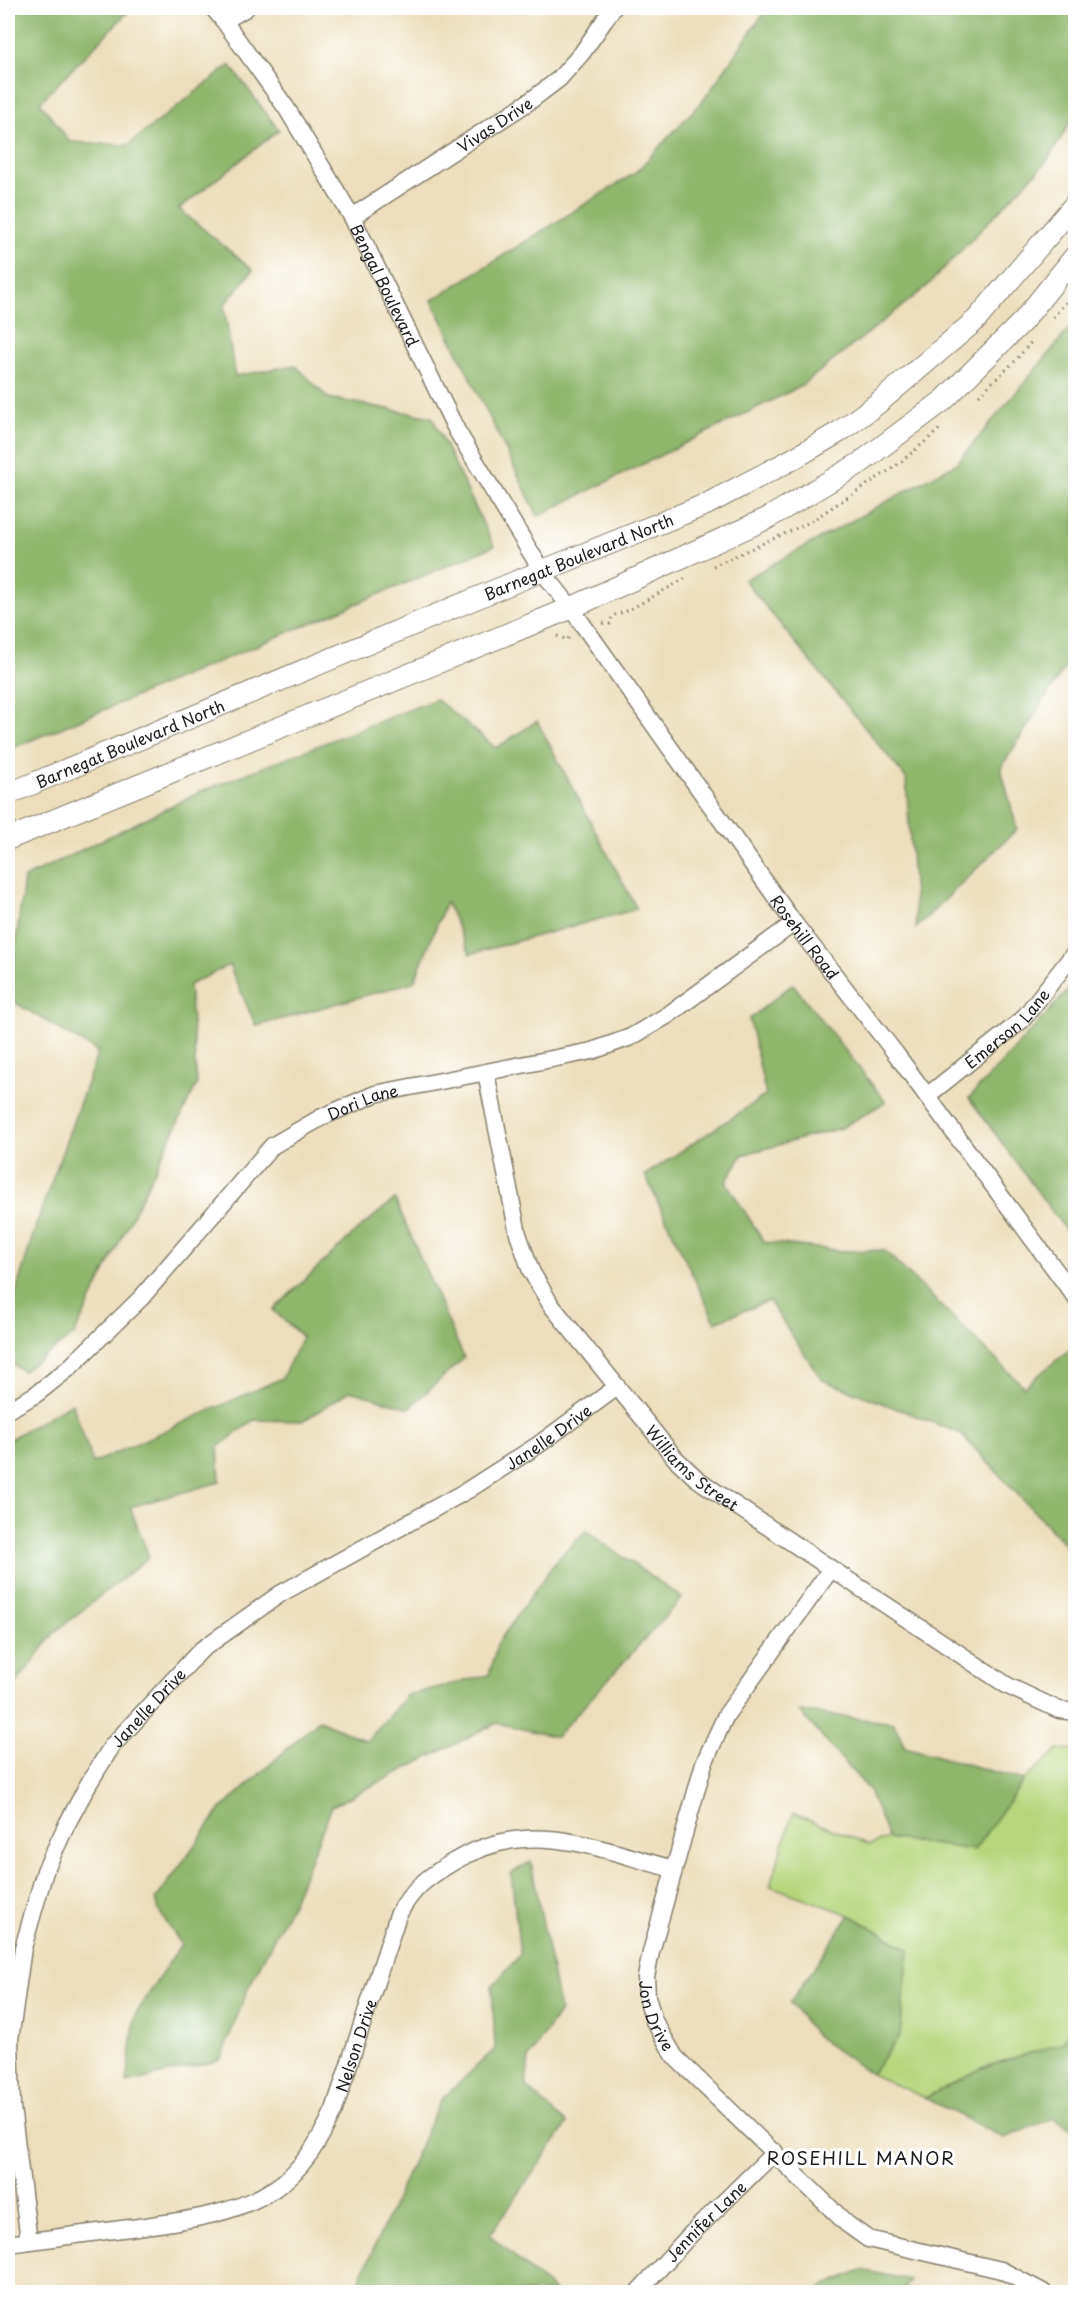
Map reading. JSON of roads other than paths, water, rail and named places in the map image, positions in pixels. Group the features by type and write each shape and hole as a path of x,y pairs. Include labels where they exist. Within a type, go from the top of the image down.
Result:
{"street":[{"name":"Bengal Boulevard","path":"213,8 225,21 287,109 352,217 458,431 542,571"},
{"path":"225,21 246,8"},
{"name":"Vivas Drive","path":"352,217 530,101 559,79 582,53 613,8"},
{"name":"Barnegat Boulevard North","path":"8,794 707,504 791,460 839,432 877,404 976,320 1076,203"},
{"path":"8,839 571,608 768,518 860,463 944,400 1023,321 1076,255"},
{"name":"Rosehill Road","path":"542,571 571,608 794,923 927,1096 1076,1298"},
{"name":"Dori Lane","path":"8,1410 35,1395 69,1368 141,1298 272,1146 322,1116 375,1094 592,1051 631,1037 668,1015 794,923"},
{"name":"Emerson Lane","path":"927,1096 1022,1020 1076,951"},
{"name":"Williams Street","path":"486,1073 518,1234 531,1271 551,1305 675,1458 696,1478 1008,1686 1059,1710 1076,1712"},
{"name":"Janelle Drive","path":"29,2241 12,2108 10,2072 10,2040 23,1948 45,1871 67,1824 112,1746 201,1650 280,1594 468,1490 538,1445 617,1387"},
{"name":"Jon Drive","path":"831,1569 726,1714 704,1762 673,1869 646,1977 647,1997 654,2021 675,2057 847,2224 868,2239 1000,2270 1043,2292"},
{"name":"Nelson Drive","path":"8,2244 206,2217 246,2204 275,2188 310,2154 334,2110 398,1915 410,1894 428,1879 472,1850 501,1841 530,1837 558,1839 673,1869"},
{"name":"Jennifer Lane","path":"638,2292 690,2235 775,2152"}],"district":[{"name":"ROSEHILL MANOR","path":"861,2157"}]}
